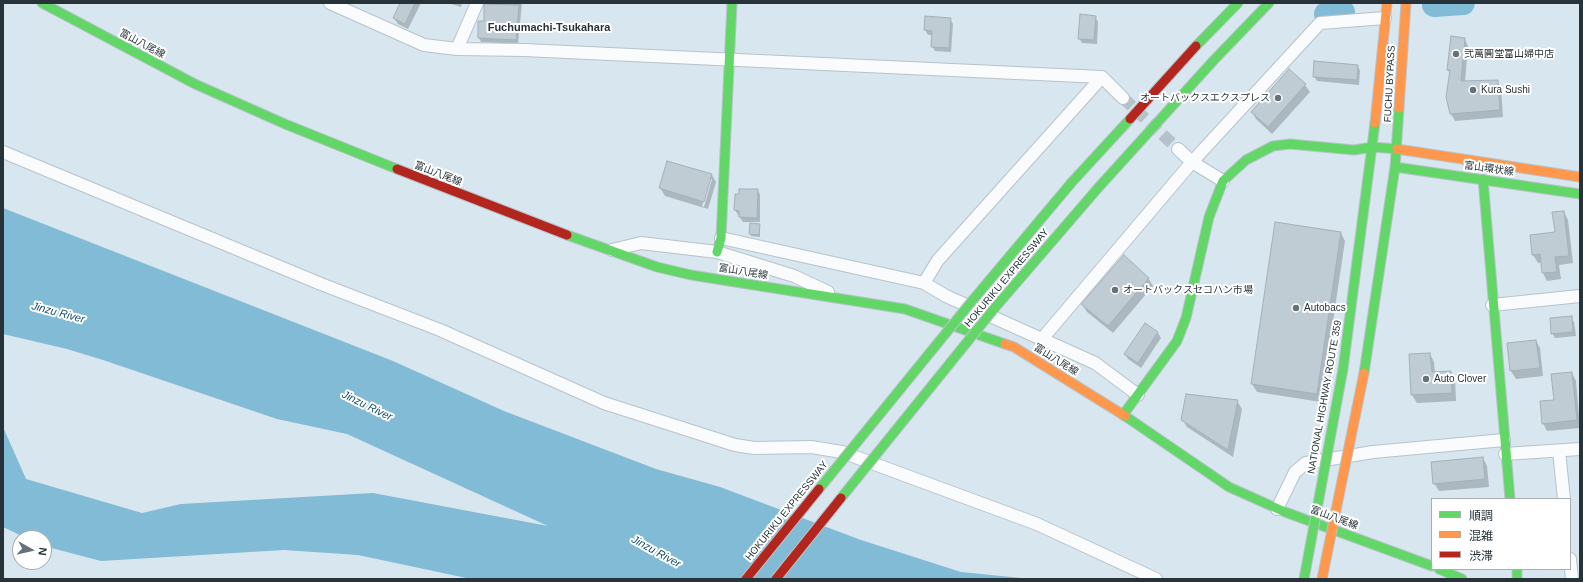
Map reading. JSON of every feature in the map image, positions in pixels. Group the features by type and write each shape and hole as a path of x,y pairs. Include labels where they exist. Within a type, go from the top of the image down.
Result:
{"main road":[{"name":"富山八尾線","path":"42,3 195,84 285,124 536,224 657,267 691,275 905,309 1014,347 1123,415 1229,487 1277,509 1431,566"},
{"path":"717,252 722,238 732,3"},
{"name":"HOKURIKU EXPRESSWAY","path":"746,579 972,300 1072,182 1188,54 1238,3"},
{"name":"HOKURIKU EXPRESSWAY","path":"776,579 993,310 1103,182 1214,60 1269,3"},
{"name":"FUCHU BYPASS","path":"1373,147 1387,3"},
{"name":"FUCHU BYPASS","path":"1395,167 1406,3"},
{"name":"富山環状線","path":"1223,181 1246,160 1273,146 1290,144 1354,150 1373,147 1397,149 1580,177"},
{"name":"NATIONAL HIGHWAY ROUTE 359","path":"1304,579 1343,369 1377,165 1373,147"},
{"path":"1354,150 1377,165"},
{"name":"富山環状線","path":"1377,165 1580,194"},
{"path":"1322,579 1364,374 1395,167"},
{"path":"1483,179 1492,305 1510,498"},
{"path":"1123,415 1177,341 1186,318 1209,217 1223,181"},
{"path":"1441,570 1462,579"}],"street":[{"path":"330,3 424,45 457,49 524,50 1102,77 1123,98"},
{"path":"457,49 477,3"},
{"path":"1042,339 1192,162 1320,23 1386,18"},
{"path":"924,283 938,260 1102,77"},
{"path":"1178,149 1192,162 1223,181"},
{"path":"3,152 321,284 440,330 604,402 735,445 754,448 811,447 842,452 1037,524 1156,579"},
{"path":"722,238 924,283 946,296 1018,330 1095,363 1138,395"},
{"path":"612,250 641,243 717,252 794,276 843,299"},
{"path":"1492,305 1580,296"},
{"path":"1277,509 1295,472 1306,463 1373,452 1504,440"},
{"path":"1505,454 1580,449"},
{"path":"1559,451 1564,498"},
{"path":"1571,569 1572,579"}],"water":[{"name":"Jinzu River","path":"3,208 393,361 504,411 656,469 720,487 861,540 961,572 1031,579 471,579 358,555 284,550 101,561 52,548 52,530 12,530 12,531 3,527 3,427 26,479 142,513 181,504 373,493 548,526 347,434 277,419 103,360 67,349 3,334"}],"building":[{"path":"400,3 415,3 405,24 393,18"},
{"path":"484,4 519,5 516,40 478,38 478,21 484,21"},
{"path":"1080,14 1096,16 1094,40 1078,39"},
{"path":"925,16 951,18 949,48 931,47 932,31 924,30"},
{"name":"Kura Sushi","path":"1451,36 1465,38 1461,81 1498,80 1500,110 1450,114 1446,97 1450,70 1447,70"},
{"path":"1314,61 1358,65 1357,80 1313,77"},
{"name":"オートバックスエクスプレス","path":"1289,69 1306,84 1268,127 1251,112"},
{"path":"667,161 712,174 704,202 659,188"},
{"path":"739,189 758,189 757,218 739,217 739,211 734,210 735,194 739,194"},
{"path":"1564,211 1569,256 1555,257 1557,272 1542,273 1540,254 1532,255 1530,235 1555,232 1552,212"},
{"name":"Autobacs","path":"1275,222 1341,232 1317,394 1251,384"},
{"path":"750,223 760,224 759,235 749,234"},
{"name":"オートバックスセコハン市場","path":"1124,255 1149,278 1108,326 1081,304"},
{"path":"1572,316 1573,332 1551,334 1550,318"},
{"path":"1145,323 1158,332 1138,363 1124,354"},
{"path":"1536,340 1540,368 1510,371 1507,343"},
{"path":"1430,353 1432,372 1451,371 1452,393 1411,395 1409,354"},
{"path":"1572,372 1577,420 1542,424 1540,401 1554,400 1551,374"},
{"path":"1186,394 1238,400 1228,450 1181,420"},
{"path":"1483,457 1485,479 1433,484 1431,462"}],"waterway":[{"path":"1434,5 1463,3"},
{"path":"1326,14 1343,12"}],"tunnel":[{"path":"1123,98 1178,149"}],"traffic: fast":[{"path":"42,3 195,84 285,124 397,169"},
{"path":"717,252 721,238 732,3"},
{"path":"1196,46 1238,3"},
{"path":"993,310 1098,188 1214,60 1269,3"},
{"path":"1364,373 1395,167 1399,108"},
{"path":"972,301 1072,182 1130,119"},
{"path":"1343,369 1375,123"},
{"path":"1123,415 1177,341 1186,318 1209,217 1223,181 1246,160 1273,146 1290,144 1354,150 1373,147 1397,149"},
{"path":"1395,167 1580,194"},
{"path":"1483,179 1510,498"},
{"path":"567,235 657,267 691,275 905,309 1005,344"},
{"path":"819,489 972,301"},
{"path":"841,498 993,310"},
{"path":"1304,579 1343,369"},
{"path":"1125,416 1229,487 1285,512 1431,566"},
{"path":"1441,570 1462,579"},
{"path":"1517,570 1517,579"}],"traffic: slow":[{"path":"1375,123 1387,3"},
{"path":"1399,108 1406,3"},
{"path":"1397,149 1580,177"},
{"path":"1005,344 1014,347 1125,416"},
{"path":"1322,579 1364,373"}],"traffic: jam":[{"path":"1130,119 1196,46"},
{"path":"397,169 567,235"},
{"path":"746,579 819,489"},
{"path":"776,579 841,498"}],"place":[{"name":"弐萬圓堂富山婦中店","path":"1456,54"},
{"name":"Kura Sushi","path":"1473,90"},
{"name":"オートバックスエクスプレス","path":"1278,98"},
{"name":"オートバックスセコハン市場","path":"1115,290"},
{"name":"Autobacs","path":"1296,308"},
{"name":"Auto Clover","path":"1426,379"}],"district":[{"name":"Fuchumachi-Tsukahara","path":"549,28"}]}
